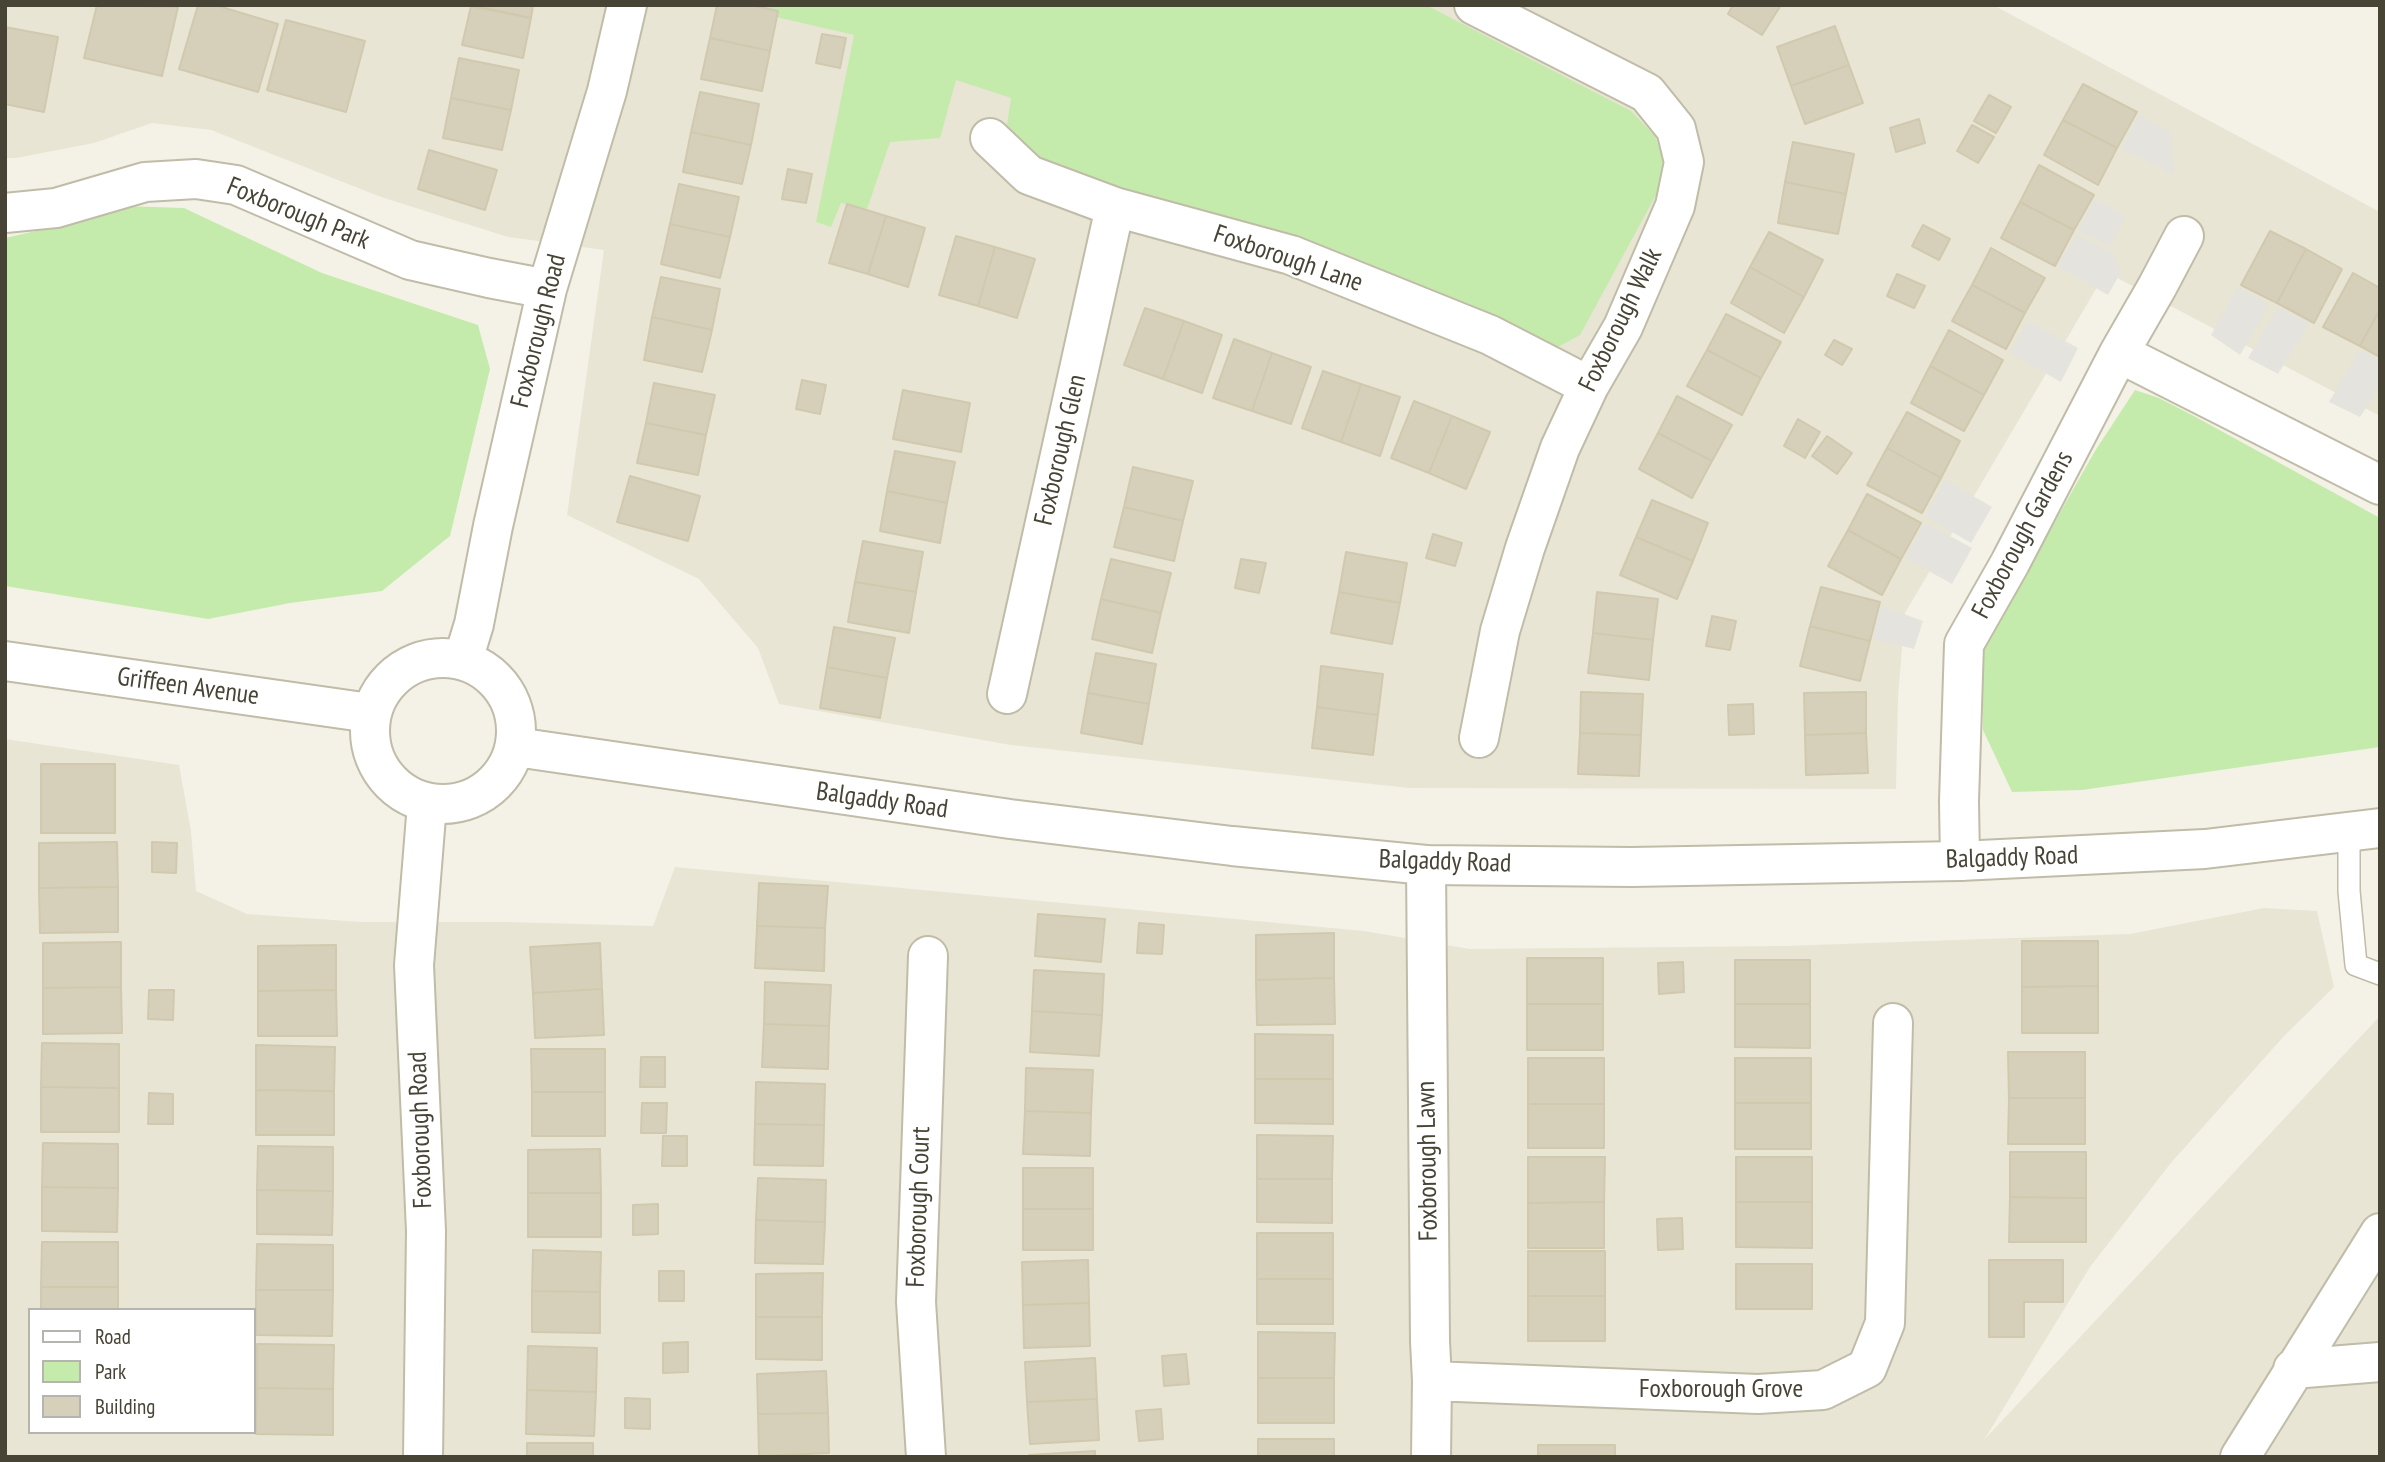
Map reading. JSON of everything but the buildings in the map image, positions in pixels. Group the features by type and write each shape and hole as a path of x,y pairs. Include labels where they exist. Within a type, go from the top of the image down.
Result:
{"street":[{"name":"Foxborough Road","path":"463,660 474,624 493,526 547,289 607,91 627,5"},
{"name":"Foxborough Walk","path":"1474,5 1647,93 1676,129 1684,162 1675,206 1623,327 1589,386 1560,448 1525,548 1500,631 1479,738"},
{"name":"Foxborough Lane","path":"990,138 1029,175 1115,207 1291,255 1490,335 1589,386"},
{"name":"Foxborough Park","path":"5,213 56,208 145,182 196,179 236,185 410,260 547,289"},
{"name":"Foxborough Glen","path":"1007,694 1115,207"},
{"name":"Foxborough Gardens","path":"1961,861 1959,801 1964,644 2184,236"},
{"path":"2119,353 2380,485"},
{"path":"438,658 463,660 481,668 498,683 510,702 516,724 516,747 506,769 492,787 472,799 450,805 426,804 404,794 385,779 373,757 368,733 370,713 382,689 397,673 416,663 438,658"},
{"name":"Griffeen Avenue","path":"5,661 370,713"},
{"name":"Balgaddy Road","path":"516,747 1010,819 1231,846 1426,865 1632,867 1961,861 2205,849 2364,831"},
{"name":"Foxborough Road","path":"423,1457 426,1231 414,965 426,804"},
{"name":"Foxborough Lawn","path":"1426,865 1431,1457"},
{"name":"Foxborough Court","path":"926,1457 916,1302 928,956"},
{"name":"Foxborough Grove","path":"1432,1381 1758,1394 1823,1390 1867,1368 1885,1323 1893,1023"},
{"path":"2240,1457 2292,1369 2380,1233"},
{"path":"2292,1369 2380,1362"}],"lane":[{"path":"2364,831 2349,891 2356,965 2380,974"}],"shaded area":[{"path":"5,5 1993,5 2380,212 2380,416 2106,272 1905,613 1898,696 1896,789 1409,788 1011,745 779,704 758,648 699,579 567,515 604,250 508,237 381,197 211,130 152,123 94,143 5,158"},
{"path":"2140,116 2171,133 2174,175 2121,148"},
{"path":"2096,200 2126,216 2110,246 2077,230"},
{"path":"2077,235 2113,253 2121,272 2108,295 2057,266"},
{"path":"2238,287 2266,303 2268,307 2240,355 2211,335"},
{"path":"2278,307 2310,323 2278,374 2248,358"},
{"path":"2029,322 2078,348 2061,382 2010,353"},
{"path":"2359,351 2380,359 2380,387 2360,417 2329,402"},
{"path":"1945,480 1992,507 1971,543 1928,518 1927,512"},
{"path":"1928,524 1972,548 1952,584 1905,558 1922,526"},
{"path":"1884,607 1923,621 1914,649 1873,639 1879,609"},
{"path":"5,739 179,765 191,831 196,891 247,914 361,922 653,926 675,867 1364,931 1470,949 1784,946 2130,934 2264,908 2317,911 2334,987 2284,1036 2170,1164 2090,1267 1984,1440 2380,1016 2380,1457 5,1457"}],"green space":[{"path":"724,5 1426,5 1631,111 1655,136 1664,163 1656,195 1580,335 1558,347 1526,340 1323,251 1018,155 1005,138 1011,98 956,80 940,138 890,142 867,209 841,203 831,227 816,222 854,35"},
{"path":"125,206 184,208 322,273 478,325 490,369 450,536 382,591 290,603 208,619 5,586 5,238 84,220"},
{"path":"2135,390 2159,398 2192,415 2380,518 2380,747 2082,790 2012,792 1983,730 1983,648 2095,451"}]}
